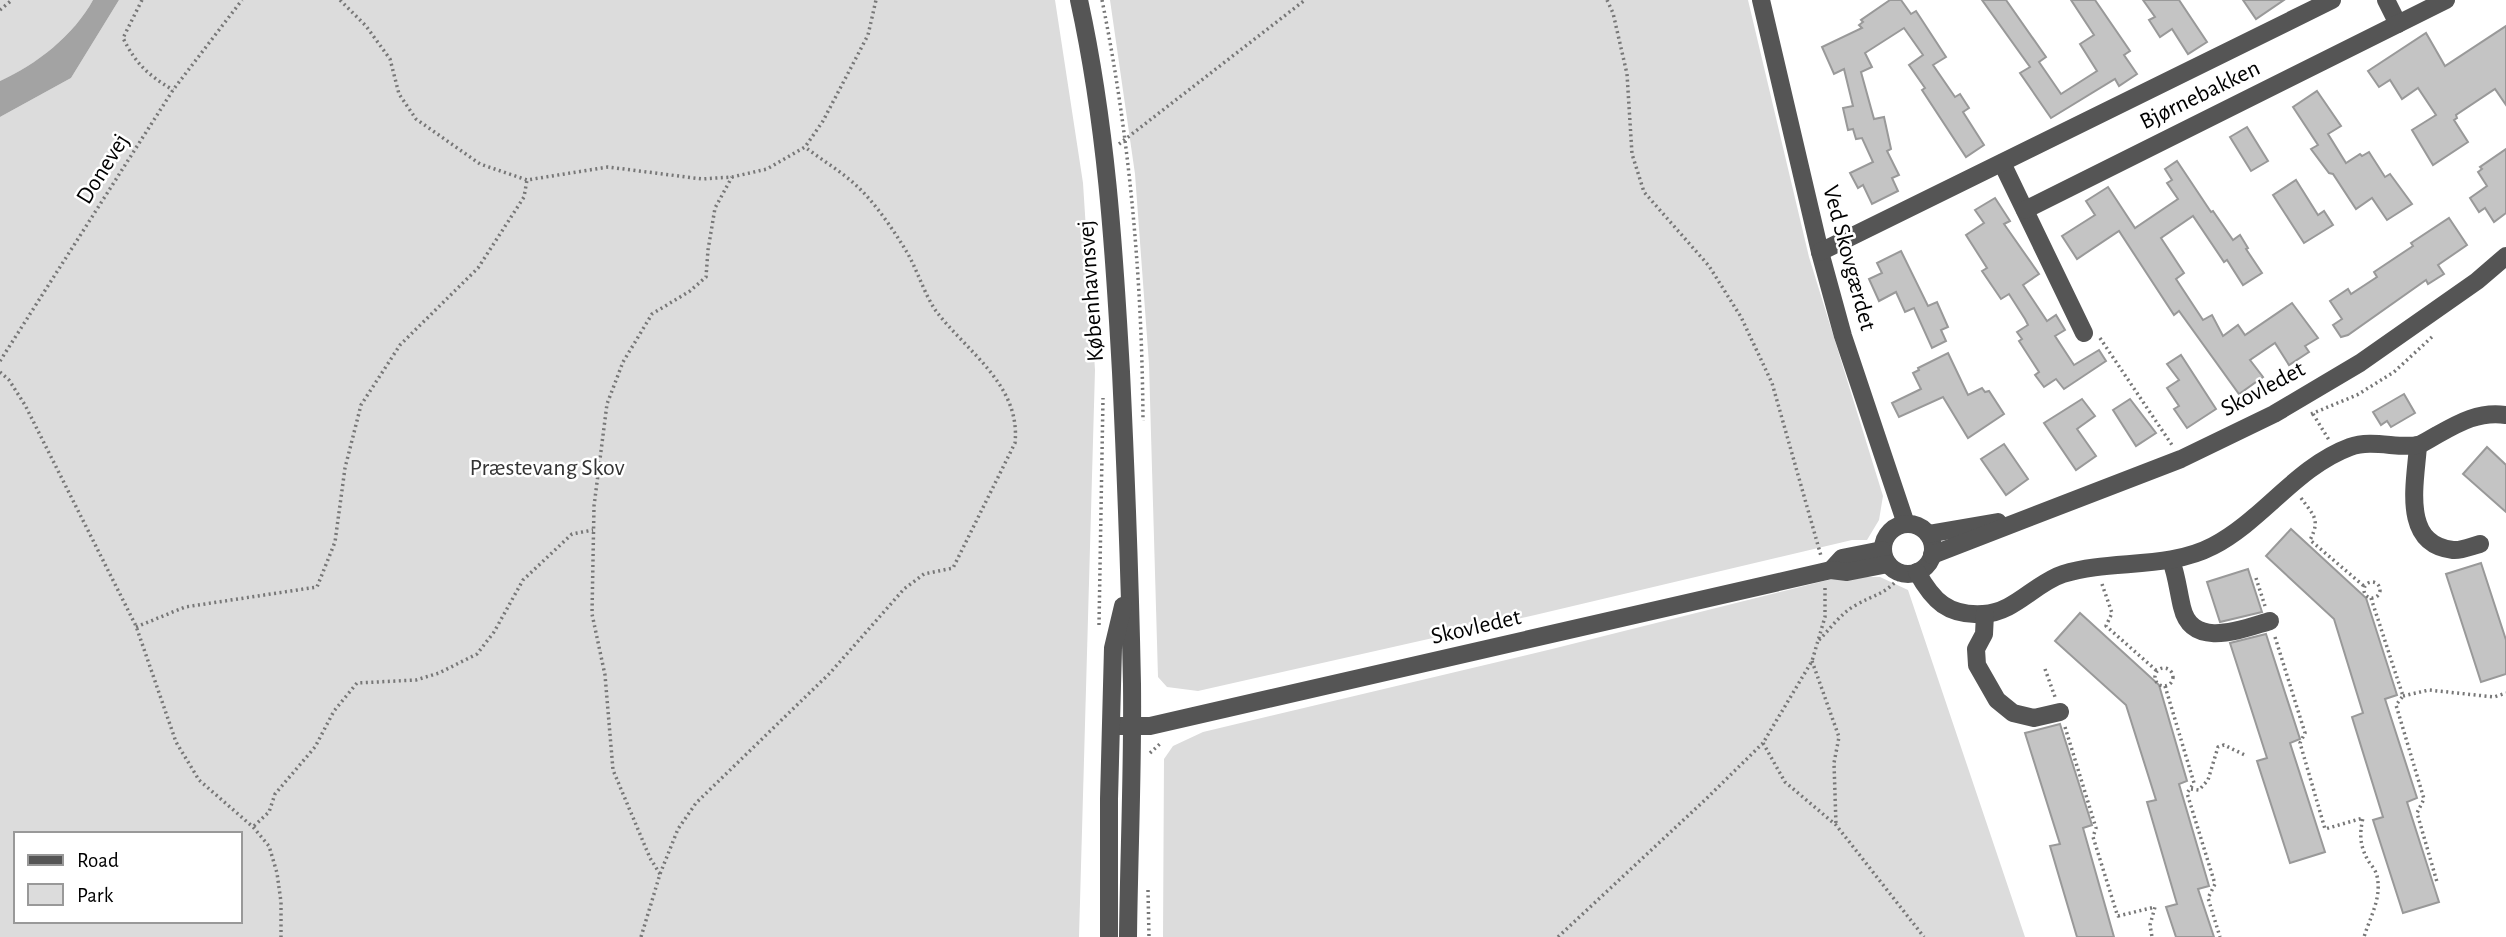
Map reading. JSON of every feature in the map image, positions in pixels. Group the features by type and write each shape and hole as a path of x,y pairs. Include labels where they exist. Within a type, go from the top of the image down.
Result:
{"street":[{"name":"Københavnsvej","path":"1079,0 1106,154 1114,239 1124,425 1131,727 1128,937"},
{"name":"Ved Skovgærdet","path":"1761,0 1843,336 1906,524"},
{"name":"Bjørnebakken","path":"1821,252 2332,0"},
{"path":"2386,0 2398,24"},
{"name":"Bjørnebakken","path":"2025,210 2446,0"},
{"path":"2002,163 2084,333"},
{"name":"Skovledet","path":"1932,555 2181,459 2274,414 2381,348 2477,281 2506,256"},
{"path":"1897,565 1927,565 1932,555 1932,543 1928,534 1920,527 1906,524 1889,531 1884,540 1897,565 1942,606 1958,612 1985,614 2008,607 2041,583 2052,579 2096,567 2171,559 2211,547 2238,531 2291,484 2351,446 2373,443 2418,445 2465,419 2491,413 2506,415"},
{"path":"2418,445 2414,512 2420,532 2433,543 2454,550 2480,544"},
{"name":"Skovledet","path":"1928,534 1990,522 2019,521"},
{"path":"2171,559 2179,582 2182,608 2187,620 2196,628 2208,634 2220,635 2270,621"},
{"name":"Skovledet","path":"1111,726 1150,726 1828,571 1847,572 1897,565"},
{"name":"Københavnsvej","path":"1109,937 1113,648 1128,582"},
{"path":"1985,614 1984,634 1976,649 1977,665 1997,700 2013,713 2034,719 2060,712"}],"path":[{"path":"0,10 12,0"},
{"path":"142,0 123,38 134,59 153,79 173,90"},
{"name":"Donevej","path":"0,361 173,90 242,0"},
{"path":"340,0 366,26 390,59 399,94 416,119 480,164 527,180 608,167 702,178 732,177 767,169 805,147 823,121 868,35 876,0"},
{"path":"1106,154 1306,0"},
{"path":"1558,937 1763,743 1812,661 1825,617 1828,571 1772,383 1741,317 1709,266 1644,192 1632,154 1627,74 1613,13 1607,0"},
{"path":"641,937 660,874 678,829 696,803 830,673 904,589 924,574 953,568 1015,443 1017,424 1008,398 992,372 934,308 906,250 894,233 859,188 805,147"},
{"path":"660,874 650,858 613,770 605,675 592,614 594,506 607,404 623,362 652,314 706,277 715,208 732,177"},
{"path":"136,627 185,607 317,587 335,542 345,468 361,405 400,345 478,268 524,197 527,180"},
{"path":"2084,333 2093,328 2181,459"},
{"path":"0,372 9,380 25,405 136,627 176,742 199,780 253,827 269,846 277,873 281,902 281,937"},
{"path":"1099,629 1103,389"},
{"path":"2302,397 2337,453"},
{"path":"2291,484 2316,519 2316,529 2310,540 2365,587 2365,593 2371,598 2403,696"},
{"path":"253,827 269,813 275,794 315,747 334,711 357,683 416,680 439,673 477,654 494,632 523,580 572,534 593,530"},
{"path":"1818,641 1844,613 1887,591 1897,565"},
{"path":"2096,567 2111,604 2112,613 2106,626 2158,672"},
{"path":"2256,578 2305,733 2300,743 2325,829 2363,818 2359,836 2361,846 2377,873 2378,884 2375,908 2364,937"},
{"path":"2365,587 2372,583 2380,588 2378,596 2371,598"},
{"path":"1812,661 1839,737 1834,763 1836,825"},
{"path":"2165,686 2172,682 2173,675 2164,668 2158,672 2157,681 2165,686 2194,783 2187,793 2215,884 2208,898 2220,937"},
{"path":"2045,669 2096,828 2093,837 2117,914 2118,916 2155,907 2151,925 2152,937"},
{"path":"2437,882 2417,813 2424,799 2396,705 2403,696 2429,690 2494,697 2506,693"},
{"path":"1763,743 1784,782 1836,825 1924,937"},
{"path":"2190,789 2199,790 2208,780 2218,747 2224,745 2246,756"}],"green space":[{"path":"0,0 93,0 76,25 53,48 27,67 0,81"},
{"name":"Præstevang Skov","path":"119,0 1055,0 1083,183 1095,370 1079,937 0,937 0,117 71,78"},
{"path":"1110,0 1748,0 1809,257 1883,496 1879,520 1867,540 1852,540 1198,691 1167,687 1158,677 1149,364 1135,174"},
{"path":"1840,577 1880,577 1908,590 2025,937 1163,937 1164,759 1173,746 1203,732"}],"shaded area":[{"path":"93,0 119,0 71,78 0,117 0,81 27,67 53,48 76,25"}],"building":[{"path":"1890,0 1901,0 1911,14 1916,11 1946,57 1933,65 1955,97 1960,94 1969,108 1963,112 1984,145 1966,157 1922,90 1925,88 1909,65 1923,55 1904,28 1865,53 1872,67 1861,72 1874,119 1884,117 1891,149 1887,151 1899,175 1892,178 1898,191 1872,204 1863,185 1858,188 1850,173 1873,162 1862,138 1856,139 1853,129 1848,130 1843,108 1853,106 1844,69 1834,74 1822,47 1862,28 1859,25 1863,22 1861,20"},
{"path":"1982,0 2006,0 2046,57 2039,62 2061,94 2097,71 2080,44 2094,35 2071,0 2095,0 2130,51 2124,55 2137,74 2119,86 2115,79 2051,118 2020,73 2030,67"},
{"path":"2143,0 2179,0 2207,42 2188,54 2172,29 2160,37 2149,20 2155,17"},
{"path":"2243,0 2284,0 2256,19"},
{"path":"2506,26 2506,105 2495,89 2456,115 2454,120 2468,142 2433,165 2412,130 2436,115 2418,88 2402,99 2390,80 2379,87 2368,71 2426,33 2445,66"},
{"path":"2317,91 2341,126 2328,134 2346,163 2369,152 2385,177 2390,174 2412,204 2387,220 2372,198 2356,209 2333,174 2329,173 2311,149 2318,145 2293,107"},
{"path":"2247,127 2268,161 2251,171 2230,137"},
{"path":"2506,149 2506,213 2494,222 2485,208 2479,212 2470,198 2487,186 2478,172 2482,169 2480,167"},
{"path":"2177,161 2233,240 2240,235 2262,273 2243,285 2193,216 2161,238 2184,273 2176,279 2203,320 2212,315 2223,336 2238,325 2245,335 2292,303 2318,338 2305,346 2309,352 2289,365 2275,343 2250,360 2263,377 2239,394 2179,311 2174,315 2119,231 2077,259 2062,236 2095,215 2086,201 2108,187 2135,228 2178,199 2167,183 2172,180 2165,169"},
{"path":"2296,180 2318,215 2324,211 2333,225 2304,243 2273,195"},
{"path":"1995,198 2010,221 2004,224 2039,274 2023,285 2047,321 2056,315 2065,330 2055,336 2074,365 2099,350 2106,361 2064,389 2056,379 2044,387 2035,375 2039,372 2019,341 2022,339 2017,332 2028,325 2009,294 2001,299 1982,271 1987,268 1966,235 1984,223 1975,210"},
{"path":"2449,218 2467,245 2438,265 2444,274 2428,284 2426,280 2348,335 2341,337 2333,325 2342,319 2330,301 2348,289 2351,294 2377,277 2374,272"},
{"path":"1901,251 1928,306 1937,302 1948,327 1941,330 1946,341 1932,348 1914,308 1905,312 1896,292 1879,301 1869,279 1882,273 1877,263"},
{"path":"1948,353 1968,395 1982,388 1985,392 1989,391 2004,414 1968,438 1943,397 1899,417 1892,403 1921,389 1913,373"},
{"path":"2181,355 2216,409 2187,428 2174,409 2179,406 2167,388 2179,380 2167,364"},
{"path":"2404,394 2415,413 2391,427 2387,421 2381,425 2373,412"},
{"path":"2082,399 2095,416 2077,429 2096,456 2076,470 2044,423"},
{"path":"2130,399 2156,433 2136,446 2113,410"},
{"path":"2004,444 2028,479 2006,495 1981,459"},
{"path":"2487,447 2506,465 2506,512 2463,474"},
{"path":"2291,529 2366,598 2397,695 2385,699 2417,798 2407,802 2439,902 2403,913 2373,820 2383,817 2352,717 2363,713 2334,619 2266,556"},
{"path":"2481,563 2506,640 2506,674 2481,682 2446,574"},
{"path":"2248,569 2262,612 2220,622 2207,582"},
{"path":"2080,613 2159,685 2187,781 2179,784 2209,886 2198,889 2214,937 2176,937 2166,907 2177,904 2147,802 2156,800 2126,705 2055,641"},
{"path":"2266,634 2300,739 2290,743 2325,852 2290,863 2257,761 2267,758 2230,643"},
{"path":"2060,724 2092,825 2083,828 2114,937 2077,937 2050,846 2060,844 2025,733"}]}
